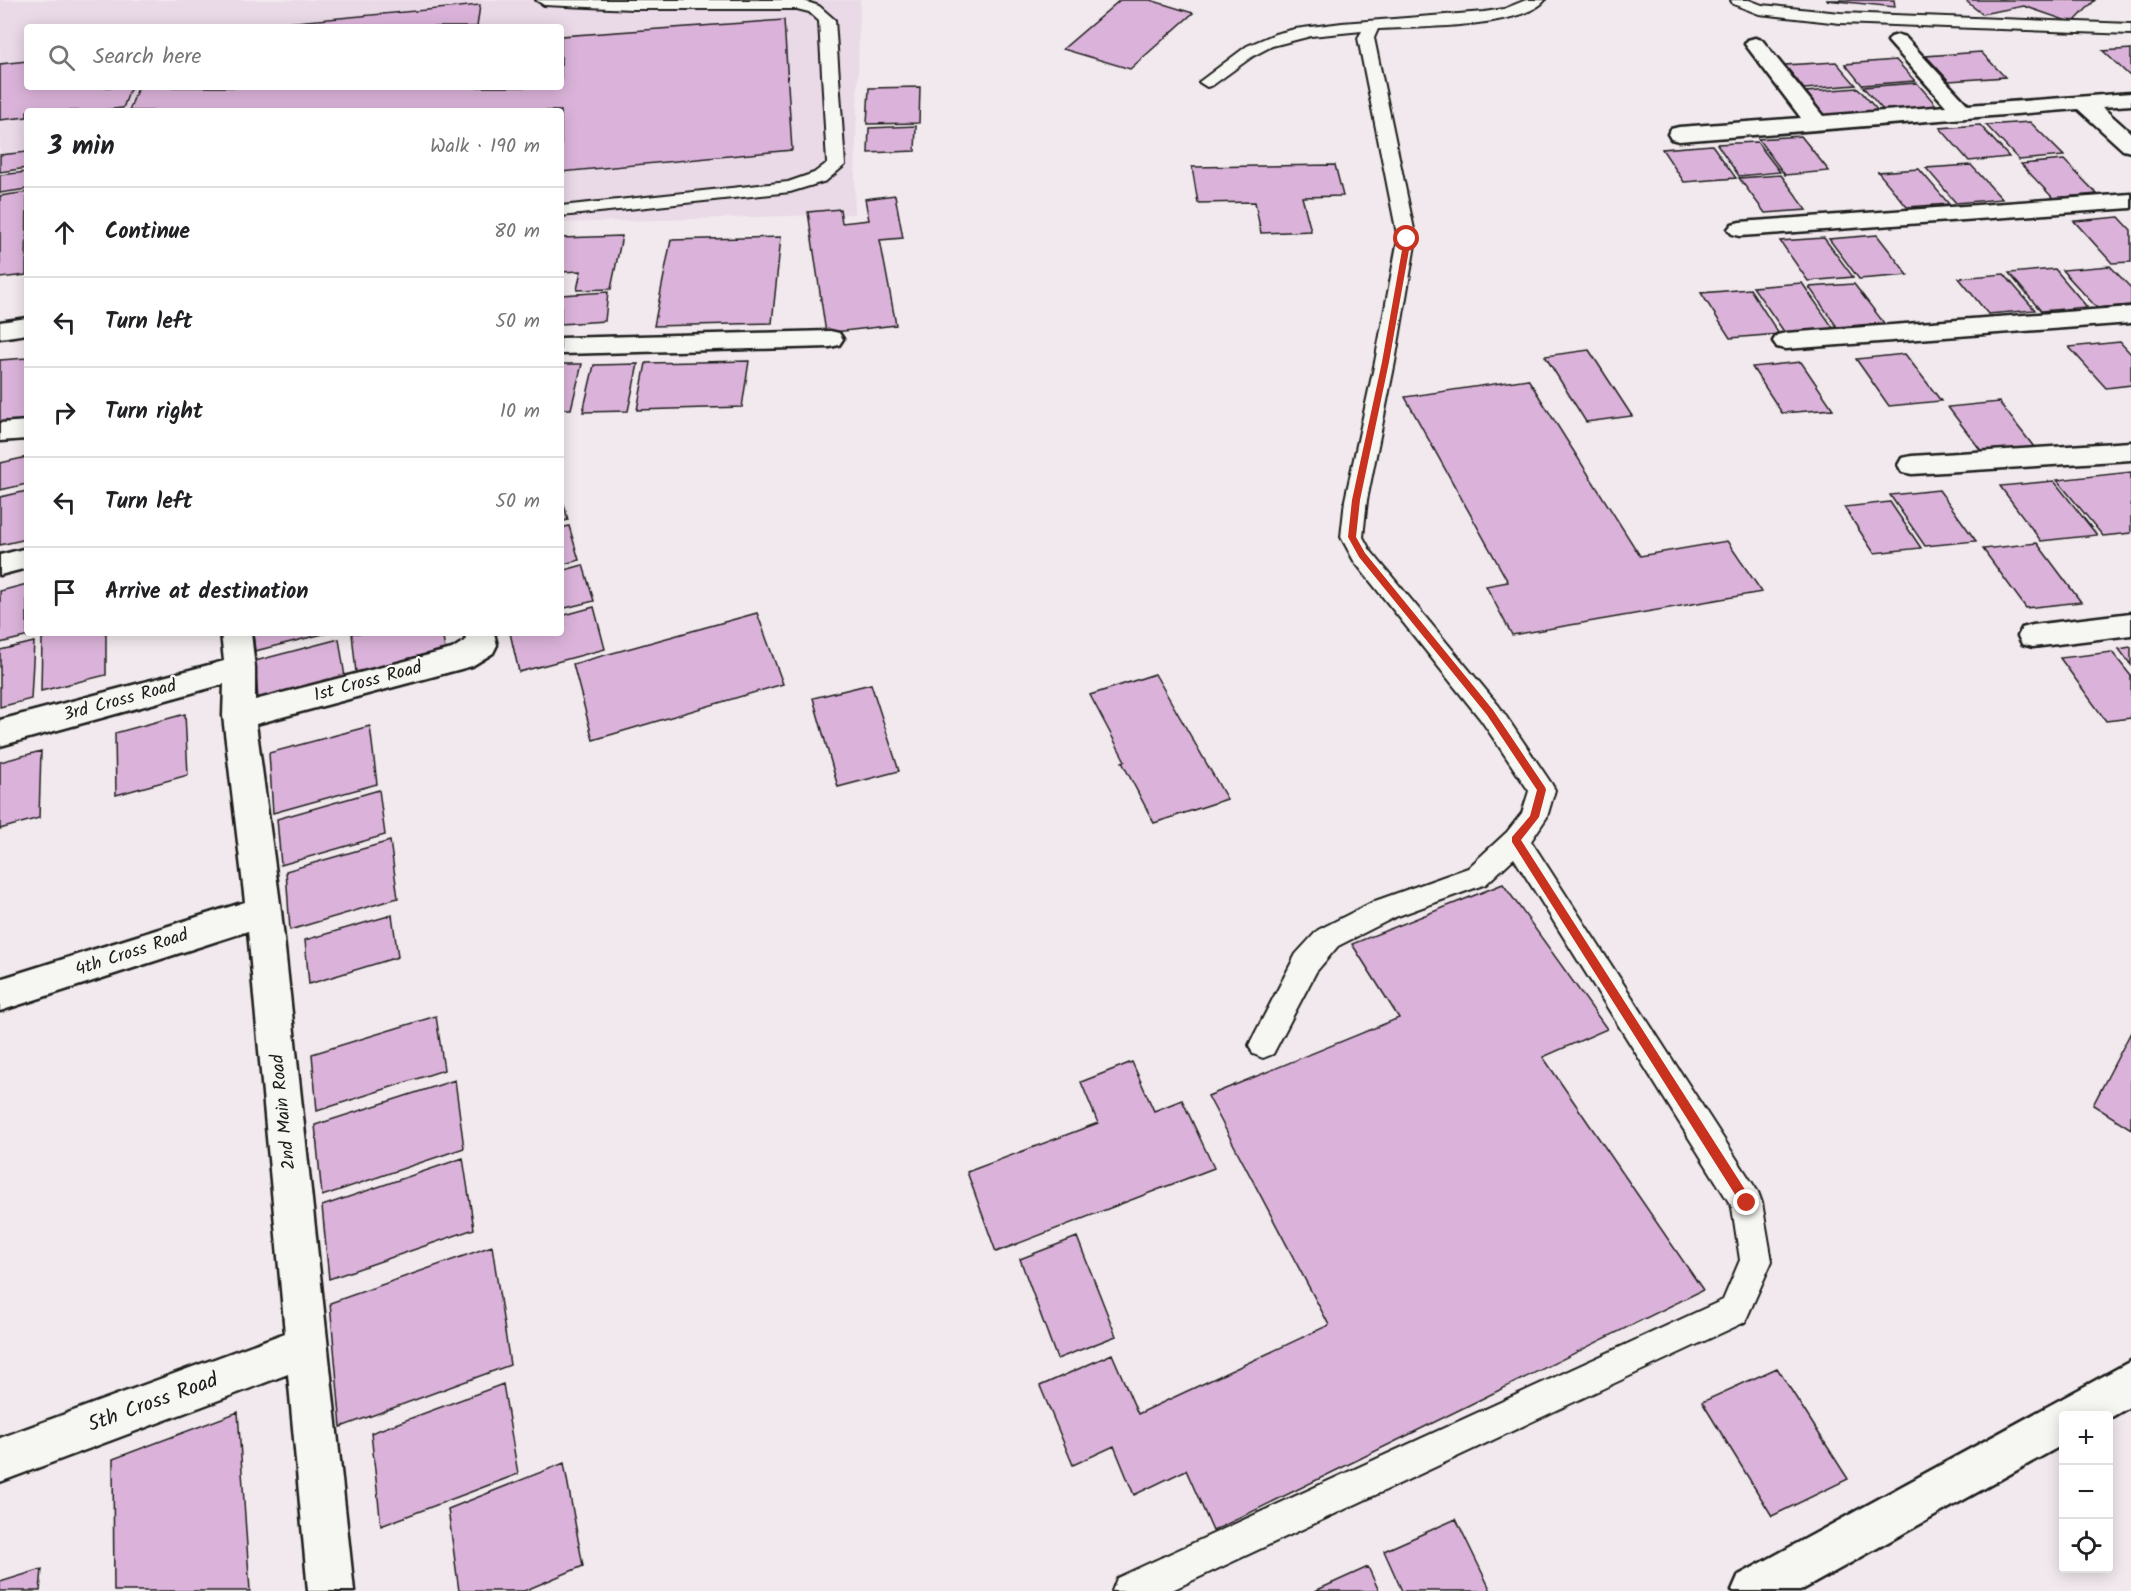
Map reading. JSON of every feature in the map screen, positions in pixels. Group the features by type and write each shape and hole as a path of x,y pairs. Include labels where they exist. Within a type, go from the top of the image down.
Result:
{"street":[{"path":"1898,41 1963,112"},
{"path":"1755,45 1817,123"},
{"path":"1679,134 2131,99"},
{"path":"2084,102 2131,145"},
{"path":"1740,229 2131,201"},
{"path":"1786,341 2131,315"},
{"path":"0,330 24,326"},
{"path":"564,346 830,339"},
{"path":"0,432 24,430"},
{"path":"1912,465 2131,451"},
{"path":"0,565 24,559"},
{"path":"2033,636 2131,624"},
{"name":"1st Cross Road","path":"239,716 461,658 482,645 480,636"},
{"name":"2nd Main Road","path":"238,651 239,716 264,911 331,1591"},
{"name":"3rd Cross Road","path":"0,733 238,651"},
{"name":"4th Cross Road","path":"0,995 264,911"},
{"name":"5th Cross Road","path":"0,1460 306,1346"},
{"path":"2080,1411 2131,1382"},
{"path":"1755,1591 2059,1423"}],"lane":[{"path":"544,0 632,4 798,4 814,9 827,20 836,165 820,177 790,187 564,211"},
{"path":"1207,82 1254,48 1314,31 1467,18 1485,19 1511,13 1537,0"},
{"path":"1738,1 1759,9 1840,18 2131,29"},
{"path":"1263,1045 1306,963 1328,938 1385,909 1477,876 1516,840 1534,817 1542,790 1490,713 1362,555 1352,537 1356,500 1386,362 1407,239 1366,45 1366,38 1372,25"},
{"path":"1130,1591 1734,1311 1756,1261 1747,1203 1516,840"}],"shaded area":[{"path":"0,0 860,0 854,214 564,223 564,108 24,108 24,154 0,158"}],"building":[{"path":"1120,0 1150,0 1193,13 1130,69 1063,49"},
{"path":"1826,0 1894,0 1895,7"},
{"path":"1965,0 2095,0 2073,23 2024,6 1982,14"},
{"path":"480,5 477,24 274,24"},
{"path":"784,20 792,150 564,172 564,108 130,108 137,90 564,90 564,36"},
{"path":"2131,49 2131,77 2103,51"},
{"path":"1981,52 2005,77 1949,81 1926,56"},
{"path":"1896,60 1915,81 1862,85 1845,64"},
{"path":"24,61 24,90 130,90 123,108 24,108 24,117 0,120 0,64"},
{"path":"1836,62 1856,85 1804,89 1785,65"},
{"path":"1917,83 1937,106 1883,110 1863,87"},
{"path":"920,87 919,123 867,124 869,88"},
{"path":"1858,88 1879,112 1825,116 1806,92"},
{"path":"2030,122 2064,156 2019,160 1986,125"},
{"path":"1980,125 2009,157 1969,161 1940,128"},
{"path":"916,126 915,151 868,153 869,128"},
{"path":"1801,136 1829,171 1785,175 1758,139"},
{"path":"1757,142 1780,172 1739,176 1717,144"},
{"path":"1712,145 1736,178 1684,182 1662,149"},
{"path":"24,152 24,168 0,172 0,155"},
{"path":"2064,160 2097,194 2053,198 2021,164"},
{"path":"1335,165 1343,196 1302,197 1311,231 1261,233 1255,202 1198,203 1192,167"},
{"path":"1971,165 2002,199 1956,203 1926,168"},
{"path":"1919,169 1949,204 1907,207 1878,172"},
{"path":"24,172 24,189 0,193 0,175"},
{"path":"1781,175 1807,210 1765,213 1739,178"},
{"path":"24,192 24,275 0,278 0,196"},
{"path":"895,195 903,238 880,240 896,325 826,333 808,212 840,209 842,223 869,220 865,199"},
{"path":"2119,217 2131,230 2131,262 2112,263 2074,221"},
{"path":"1877,235 1908,275 1859,279 1829,239"},
{"path":"622,236 611,289 577,290 581,271 564,272 564,238"},
{"path":"781,237 772,323 654,326 671,240"},
{"path":"1824,238 1853,277 1808,281 1780,241"},
{"path":"2110,266 2131,288 2131,305 2097,308 2062,270"},
{"path":"2055,269 2087,307 2041,311 2009,273"},
{"path":"2004,274 2035,310 1988,314 1959,278"},
{"path":"1802,283 1834,329 1785,333 1753,287"},
{"path":"1854,284 1884,323 1837,327 1809,287"},
{"path":"1750,289 1779,334 1730,338 1701,293"},
{"path":"608,292 605,321 564,324 564,295"},
{"path":"2120,342 2131,354 2131,385 2106,388 2069,347"},
{"path":"1589,350 1632,416 1586,422 1545,356"},
{"path":"1905,354 1941,401 1889,406 1856,359"},
{"path":"24,358 24,422 0,425 0,360"},
{"path":"749,361 742,407 637,410 646,363"},
{"path":"1801,362 1833,409 1782,413 1752,367"},
{"path":"564,364 582,364 571,409 564,409"},
{"path":"638,364 628,411 583,412 594,365"},
{"path":"1528,379 1640,556 1727,541 1762,592 1512,635 1486,586 1508,582 1405,397"},
{"path":"1999,402 2034,447 1982,452 1948,407"},
{"path":"24,458 24,485 0,490 0,463"},
{"path":"2131,472 2131,533 2103,536 2057,480"},
{"path":"2054,481 2097,535 2041,541 2000,486"},
{"path":"1939,490 1976,541 1925,546 1890,495"},
{"path":"24,492 24,540 0,545 0,497"},
{"path":"1890,502 1921,548 1874,553 1844,507"},
{"path":"564,505 568,520 564,521"},
{"path":"569,526 579,560 564,564 564,527"},
{"path":"2037,543 2081,602 2026,608 1983,549"},
{"path":"583,565 594,601 564,608 564,570"},
{"path":"24,585 24,636 29,636 0,643 0,591"},
{"path":"594,607 605,649 519,672 511,636 564,636 564,615"},
{"path":"757,613 783,684 593,740 573,664"},
{"path":"106,636 106,675 41,691 42,638"},
{"path":"253,636 315,636 255,651"},
{"path":"352,636 443,636 445,649 356,673"},
{"path":"339,639 345,677 258,700 255,661"},
{"path":"34,642 31,699 0,707 0,650"},
{"path":"2131,647 2131,665 2119,649"},
{"path":"2112,652 2131,676 2131,718 2106,721 2060,658"},
{"path":"1155,674 1227,799 1154,823 1090,695"},
{"path":"871,684 899,771 838,787 813,698"},
{"path":"185,714 188,775 116,795 115,733"},
{"path":"370,726 377,784 273,813 269,753"},
{"path":"41,751 39,818 0,829 0,762"},
{"path":"379,790 385,835 281,865 277,819"},
{"path":"390,841 398,898 290,930 286,871"},
{"path":"1503,884 1607,1029 1543,1057 1703,1290 1213,1531 1186,1470 1134,1495 1114,1446 1073,1465 1040,1386 1112,1354 1138,1414 1329,1325 1208,1096 1399,1018 1352,944"},
{"path":"392,915 398,957 309,984 305,940"},
{"path":"436,1016 444,1070 317,1111 312,1054"},
{"path":"2131,1032 2131,1129 2093,1105"},
{"path":"1132,1062 1154,1111 1182,1100 1214,1168 996,1252 967,1172 1098,1123 1081,1082"},
{"path":"455,1080 464,1148 322,1196 315,1125"},
{"path":"463,1158 474,1229 329,1279 322,1206"},
{"path":"1077,1237 1116,1336 1057,1359 1020,1259"},
{"path":"492,1246 510,1365 341,1427 330,1303"},
{"path":"1777,1368 1848,1479 1772,1516 1702,1402"},
{"path":"503,1384 518,1474 381,1526 371,1433"},
{"path":"238,1412 250,1591 114,1591 113,1459"},
{"path":"564,1463 583,1566 524,1591 459,1591 448,1509"},
{"path":"1456,1519 1491,1591 1402,1591 1384,1551"},
{"path":"1368,1567 1379,1591 1315,1591"},
{"path":"42,1569 40,1591 0,1591 0,1582"}],"route":[{"path":"1407,239 1386,362 1356,500 1352,537 1362,555 1490,713 1542,790 1534,817 1516,840 1747,1203"}]}
